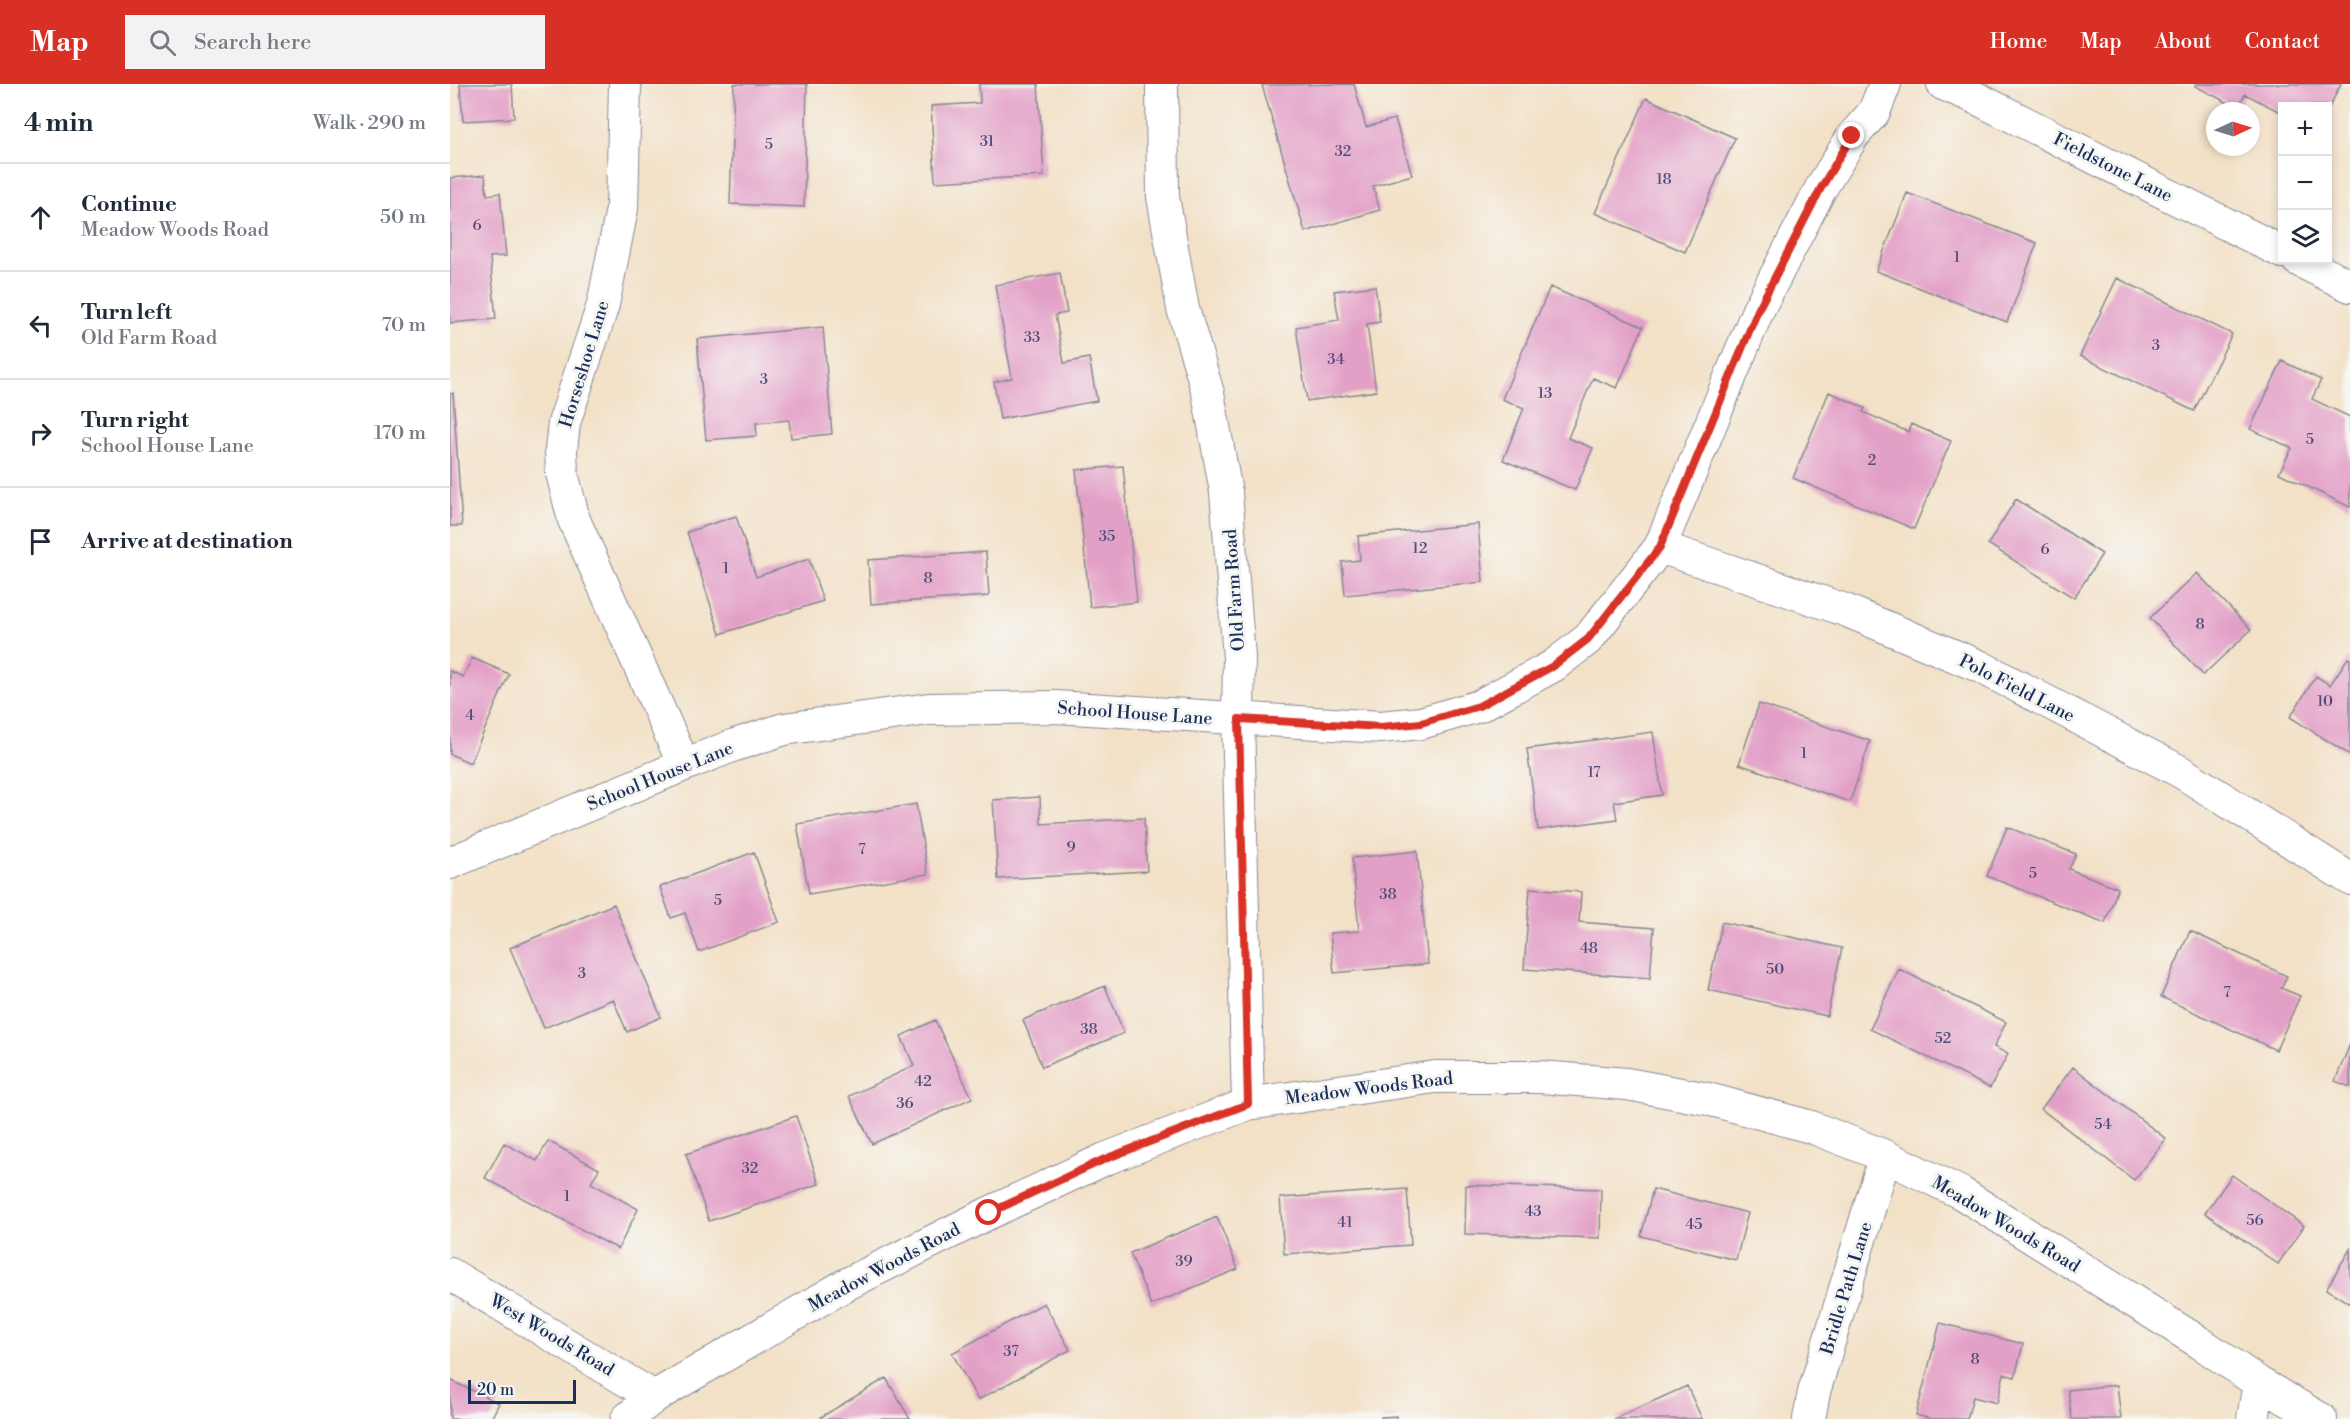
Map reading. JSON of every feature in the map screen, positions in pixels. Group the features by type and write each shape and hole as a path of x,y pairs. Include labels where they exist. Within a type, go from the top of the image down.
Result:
{"street":[{"name":"Horseshoe Lane","path":"625,84 622,209 603,305 564,423 561,450 562,472 574,520 684,765"},
{"name":"Old Farm Road","path":"1162,84 1163,198 1183,309 1208,393 1226,492 1239,657 1248,1104"},
{"name":"School House Lane","path":"450,863 684,765 784,729 929,709 1056,707 1381,727 1421,723 1479,706 1553,666 1588,639 1660,547 1758,310 1821,188 1852,136 1874,112 1886,84"},
{"name":"Fieldstone Lane","path":"1943,84 1974,97 2278,249"},
{"path":"2306,264 2350,286"},
{"name":"Polo Field Lane","path":"1660,547 1845,610 1981,667 2181,772 2350,879"},
{"name":"Meadow Woods Road","path":"627,1419 654,1397 848,1284 979,1218 1105,1159 1248,1104 1435,1077 1540,1077 1617,1083 1708,1098 1811,1127 1885,1156 1961,1193 2202,1344 2259,1383 2321,1419"},
{"name":"Bridle Path Lane","path":"1809,1419 1814,1392 1885,1156"},
{"name":"West Woods Road","path":"450,1274 654,1397"},
{"path":"2253,1419 2259,1383"}],"building":[{"path":"460,84 512,84 514,118 463,121"},
{"path":"734,84 807,84 804,207 730,204"},
{"path":"979,84 1038,84 1044,176 935,182 931,106 980,103"},
{"path":"1354,84 1366,127 1395,119 1412,175 1373,186 1380,210 1305,232 1262,85"},
{"path":"2196,84 2341,84 2332,102 2278,102 2278,111 2245,94 2241,102 2226,102 2195,86"},
{"path":"1646,98 1735,138 1685,252 1595,213"},
{"path":"485,175 487,195 500,193 506,256 490,257 496,319 450,323 450,178"},
{"path":"1907,193 2037,243 2007,322 1876,271"},
{"path":"1060,273 1067,313 1055,315 1064,363 1089,358 1097,401 1000,419 994,382 1012,378 995,285"},
{"path":"2117,278 2232,334 2194,411 2080,356"},
{"path":"1375,286 1380,322 1367,324 1376,391 1307,401 1296,327 1339,320 1334,291"},
{"path":"1550,287 1643,327 1617,388 1593,378 1568,438 1593,448 1575,490 1503,460 1524,408 1502,399"},
{"path":"823,327 832,434 791,438 789,420 756,423 757,436 706,440 697,339"},
{"path":"2282,361 2321,380 2312,399 2350,417 2350,507 2279,473 2292,448 2250,429"},
{"path":"1829,392 1865,408 1863,412 1908,432 1911,424 1951,441 1914,529 1793,478"},
{"path":"453,393 462,526 450,526 450,394"},
{"path":"1123,466 1137,602 1090,607 1076,470"},
{"path":"2016,499 2102,554 2074,598 1988,544"},
{"path":"736,516 756,577 809,559 823,601 720,634 687,532"},
{"path":"1478,524 1483,582 1345,595 1342,562 1360,560 1358,536"},
{"path":"986,552 989,596 871,604 868,560"},
{"path":"2197,573 2251,630 2203,675 2150,618"},
{"path":"472,658 509,674 470,763 450,754 450,671 463,677"},
{"path":"2348,658 2350,659 2350,755 2290,717 2316,676 2330,685"},
{"path":"1759,704 1870,741 1850,802 1739,764"},
{"path":"1653,732 1662,795 1614,802 1617,819 1538,830 1527,749"},
{"path":"1040,797 1041,824 1144,818 1147,871 998,879 993,800"},
{"path":"916,804 928,874 809,894 797,824"},
{"path":"2007,827 2076,854 2069,869 2118,888 2105,923 1987,876"},
{"path":"1417,851 1428,964 1334,973 1330,933 1359,931 1352,858"},
{"path":"754,852 779,922 699,952 685,913 671,918 660,887"},
{"path":"1530,888 1581,892 1579,922 1654,928 1650,978 1524,969"},
{"path":"614,904 661,1017 627,1032 613,999 544,1028 510,948"},
{"path":"1722,922 1842,948 1827,1016 1708,990"},
{"path":"2190,931 2287,976 2281,988 2300,996 2276,1050 2161,997"},
{"path":"1899,969 2006,1022 1994,1047 2008,1054 1990,1088 1870,1029"},
{"path":"1105,986 1124,1033 1042,1067 1023,1020"},
{"path":"935,1020 972,1098 872,1144 849,1096 914,1066 901,1036"},
{"path":"2350,1044 2350,1087 2335,1081"},
{"path":"2073,1067 2166,1139 2134,1180 2041,1109"},
{"path":"796,1116 819,1184 709,1221 686,1154"},
{"path":"548,1141 599,1169 591,1183 638,1209 618,1249 485,1178 504,1143 537,1161"},
{"path":"2232,1175 2304,1226 2278,1264 2205,1213"},
{"path":"1466,1185 1601,1189 1600,1238 1465,1234"},
{"path":"1407,1189 1411,1245 1284,1254 1280,1198"},
{"path":"1653,1189 1748,1213 1736,1260 1641,1236"},
{"path":"1217,1217 1238,1269 1151,1305 1130,1253"},
{"path":"2350,1249 2350,1304 2326,1289"},
{"path":"1044,1303 1070,1350 978,1400 952,1353"},
{"path":"1940,1323 2023,1344 2015,1377 2004,1374 1997,1403 1973,1397 1967,1419 1932,1419 1916,1415"},
{"path":"886,1378 910,1419 822,1419 821,1417"},
{"path":"450,1380 499,1403 491,1419 450,1419"},
{"path":"2117,1385 2121,1419 2072,1419 2068,1390"},
{"path":"1687,1386 1702,1419 1614,1419"},
{"path":"1396,1416 1396,1419 1381,1419 1381,1417"}],"route":[{"path":"989,1213 1105,1159 1248,1104 1239,719 1381,727 1421,723 1479,706 1553,666 1588,639 1660,547 1758,310 1821,188 1852,136"}]}
